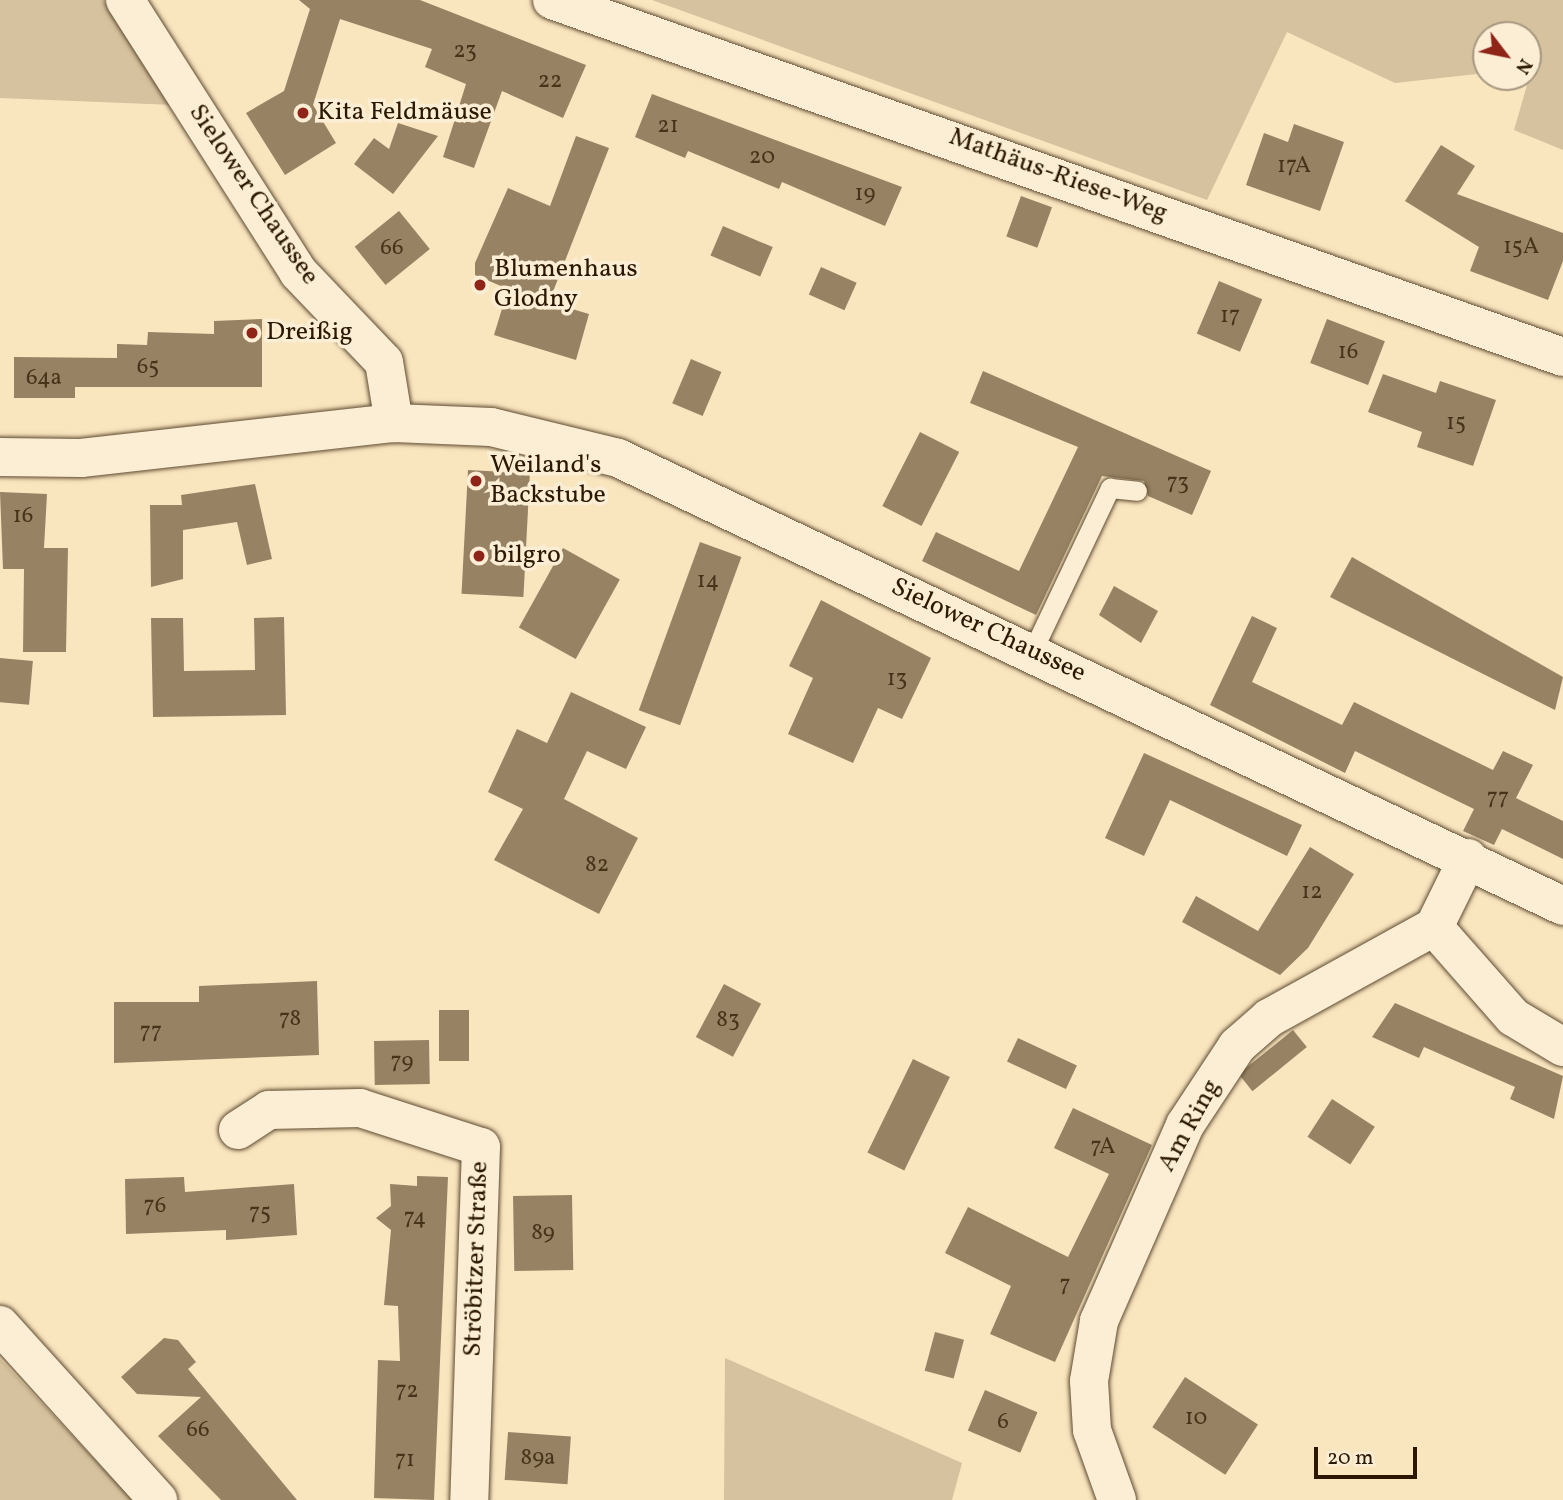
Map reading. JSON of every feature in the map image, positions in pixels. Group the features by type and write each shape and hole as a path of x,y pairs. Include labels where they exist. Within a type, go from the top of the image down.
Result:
{"street":[{"name":"Sielower Chaussee","path":"125,0 298,272 384,362 394,423"},
{"name":"Mathäus-Riese-Weg","path":"552,0 1563,357"},
{"name":"Sielower Chaussee","path":"0,457 82,458 394,423 491,427 618,458 1468,858 1563,906"},
{"path":"1468,858 1434,927 1513,1017 1563,1047"},
{"name":"Am Ring","path":"1117,1500 1092,1430 1089,1381 1099,1321 1185,1125 1237,1046 1269,1018 1434,927"},
{"name":"Ströbitzer Straße","path":"238,1130 269,1110 360,1108 481,1147 469,1500"},
{"path":"0,1325 158,1500"}],"lane":[{"path":"1032,652 1110,488 1137,491"}],"shaded area":[{"path":"0,0 103,0 174,105 0,98"},
{"path":"652,0 1563,0 1563,150 1514,130 1525,91 1542,91 1542,21 1472,21 1472,75 1395,83 1287,32 1207,200"},
{"path":"725,1358 962,1463 952,1500 724,1500"},
{"path":"0,1359 133,1500 0,1500"}],"building":[{"path":"299,0 420,0 586,65 563,118 502,91 474,168 443,157 466,84 425,67 432,49 340,19 313,105 336,143 285,175 246,113 284,91 310,9"},
{"path":"652,94 902,187 885,226 782,182 779,189 688,151 685,158 635,137"},
{"path":"398,123 438,136 393,194 354,164 374,138 389,149"},
{"path":"1294,124 1344,142 1320,211 1246,185 1264,133 1288,142"},
{"path":"576,136 609,148 549,302 589,314 576,360 494,335 508,289 475,275 475,263 508,188 550,206"},
{"path":"1441,145 1475,166 1457,194 1563,233 1563,261 1548,300 1470,271 1479,247 1405,201"},
{"path":"1021,196 1052,207 1037,248 1006,236"},
{"path":"399,211 430,249 386,285 355,247"},
{"path":"723,226 773,247 760,277 710,255"},
{"path":"821,267 857,283 844,310 809,294"},
{"path":"1219,281 1262,299 1240,352 1197,333"},
{"path":"262,319 262,387 75,387 75,398 14,398 14,357 117,358 117,344 147,345 148,332 214,334 214,321"},
{"path":"1327,319 1385,341 1368,385 1310,363"},
{"path":"691,359 721,372 703,416 672,403"},
{"path":"983,371 1211,471 1192,515 1148,496 1144,481 1102,476 1036,615 922,561 936,532 1019,571 1078,447 970,403"},
{"path":"1383,374 1436,393 1440,381 1496,400 1473,466 1417,447 1422,432 1368,412"},
{"path":"920,432 959,452 922,526 882,506"},
{"path":"468,470 530,473 523,597 462,594"},
{"path":"255,484 272,559 247,565 237,522 183,530 183,579 151,587 150,505 182,505 181,495"},
{"path":"0,492 47,494 44,548 68,548 66,652 23,652 24,569 3,569"},
{"path":"700,542 741,557 680,725 639,710"},
{"path":"563,548 620,580 576,659 519,628"},
{"path":"1352,557 1563,677 1555,710 1330,597"},
{"path":"1114,586 1158,611 1141,643 1099,615"},
{"path":"821,600 931,658 902,719 878,708 853,763 788,734 813,678 789,666"},
{"path":"1252,616 1277,628 1252,682 1342,725 1354,702 1493,770 1503,751 1533,765 1516,798 1563,821 1563,859 1502,829 1494,845 1463,831 1474,809 1355,751 1345,773 1210,705"},
{"path":"284,617 286,715 153,717 151,618 183,618 184,671 255,670 254,618"},
{"path":"0,658 33,661 29,705 0,702"},
{"path":"571,692 646,727 626,769 587,751 564,799 638,838 599,914 494,860 523,809 488,792 517,729 547,743"},
{"path":"1144,753 1302,825 1287,856 1170,800 1144,856 1105,838"},
{"path":"1310,847 1354,874 1308,948 1280,975 1182,922 1196,896 1258,931"},
{"path":"317,981 319,1055 114,1063 114,1002 199,1002 199,986"},
{"path":"724,984 761,1004 733,1057 696,1037"},
{"path":"1395,1003 1563,1076 1554,1119 1510,1099 1515,1087 1424,1047 1419,1058 1372,1037"},
{"path":"439,1010 469,1010 469,1061 439,1061"},
{"path":"1293,1030 1307,1047 1252,1091 1239,1074"},
{"path":"1018,1038 1077,1065 1066,1089 1007,1062"},
{"path":"429,1040 430,1084 375,1085 374,1041"},
{"path":"913,1059 950,1077 904,1170 867,1152"},
{"path":"1332,1099 1375,1127 1350,1165 1307,1137"},
{"path":"1073,1108 1152,1145 1055,1362 990,1334 1011,1286 945,1253 968,1207 1068,1257 1109,1174 1054,1148"},
{"path":"417,1176 448,1177 434,1500 374,1498 378,1360 400,1361 398,1306 384,1305 391,1230 376,1218 391,1206 390,1184 417,1186"},
{"path":"184,1177 185,1192 294,1184 297,1235 226,1240 226,1230 126,1234 125,1179"},
{"path":"572,1195 573,1270 514,1271 513,1196"},
{"path":"935,1332 964,1340 954,1378 925,1371"},
{"path":"164,1338 178,1340 196,1362 188,1369 297,1500 221,1500 158,1436 201,1397 137,1394 121,1377"},
{"path":"1185,1377 1258,1424 1225,1475 1152,1427"},
{"path":"985,1390 1037,1412 1020,1453 968,1431"},
{"path":"508,1432 571,1436 567,1484 505,1480"}],"place":[{"name":"Kita Feldmäuse","path":"303,113"},
{"name":"Blumenhaus Glodny","path":"480,285"},
{"name":"Dreißig","path":"252,333"},
{"name":"Weiland's Backstube","path":"476,481"},
{"name":"bilgro","path":"479,556"}]}
